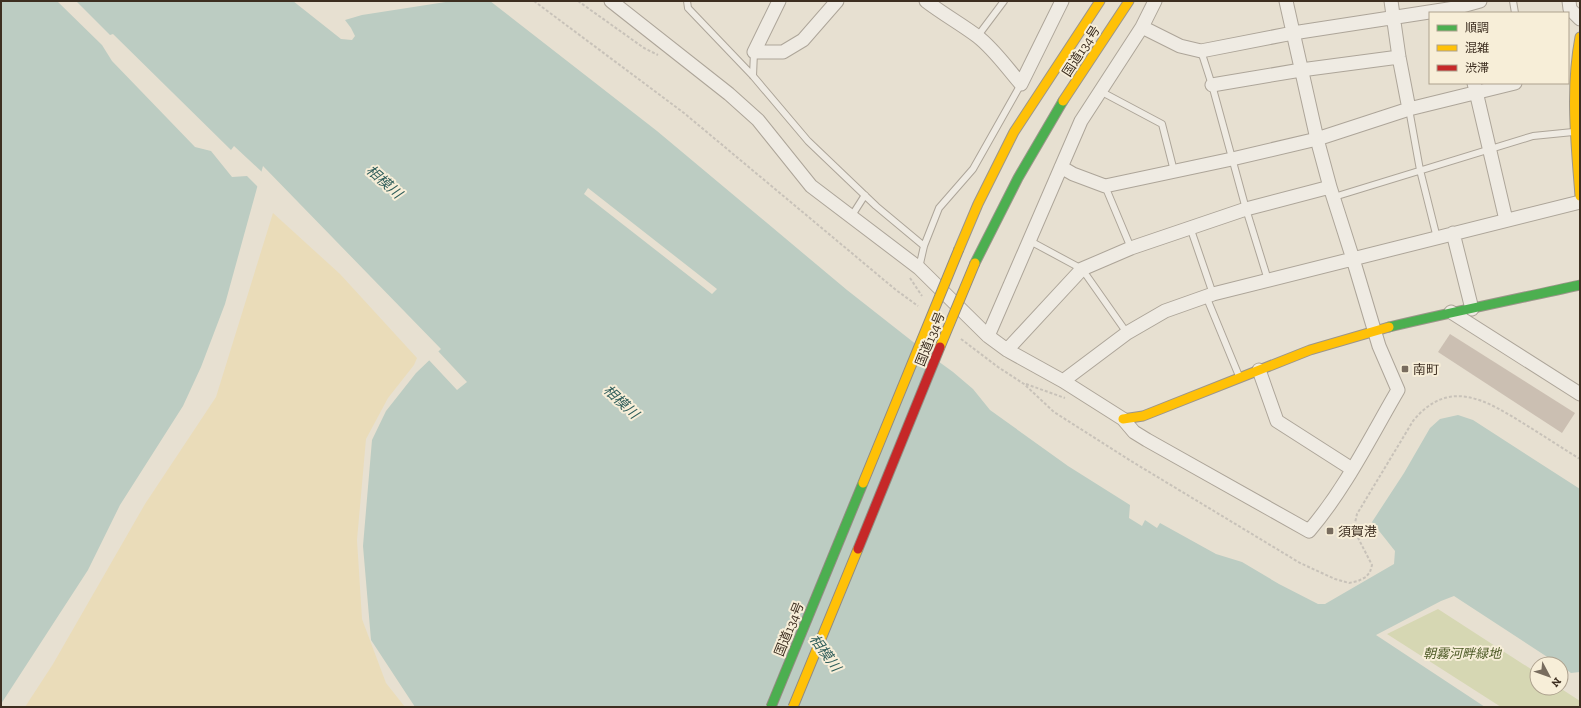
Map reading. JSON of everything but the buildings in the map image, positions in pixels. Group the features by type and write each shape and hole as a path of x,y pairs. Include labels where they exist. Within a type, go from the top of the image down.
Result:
{"main road":[{"name":"国道134号","path":"771,707 978,204 1014,132 1100,1"},
{"name":"国道134号","path":"794,707 974,263 996,218 1033,150 1129,1"},
{"path":"1580,37 1574,69 1580,196"},
{"path":"1123,420 1143,416 1310,350 1374,331 1451,312 1472,309 1580,285"}],"street":[{"path":"611,1 729,94 758,120 811,186 851,217 988,336 1007,350 1063,381 1123,420 1134,432 1147,440 1309,531 1319,519 1352,469 1398,390 1374,331 1332,192 1317,138 1286,1"},
{"path":"779,1 754,52 783,52 803,40 837,1"},
{"path":"926,1 977,36 994,51 1021,84 1062,1"},
{"path":"988,336 1081,121 1142,27 1155,1"},
{"path":"1391,1 1399,57 1409,109"},
{"path":"1142,27 1180,46 1201,51 1293,33 1455,7 1480,1"},
{"path":"1569,1 1570,10 1580,19"},
{"path":"1212,85 1301,70 1399,57"},
{"path":"1061,167 1073,174 1105,186 1232,159 1317,138 1475,88 1507,84"},
{"path":"1475,88 1506,220"},
{"path":"1007,350 1082,269 1131,248 1246,209 1332,192"},
{"path":"1063,381 1127,332 1165,311 1210,295 1580,202"},
{"path":"1453,234 1472,309"},
{"path":"1451,312 1580,394"},
{"path":"1259,370 1277,422 1352,469"}],"lane":[{"path":"687,1 688,8 753,76 808,141 865,195 924,246"},
{"path":"977,36 1004,1"},
{"path":"1513,1 1515,12"},
{"path":"1201,51 1268,280"},
{"path":"753,76 754,52"},
{"path":"914,272 939,208 973,169 1021,84"},
{"path":"1100,91 1162,124 1174,171"},
{"path":"1409,109 1420,170 1436,238"},
{"path":"1332,192 1420,170 1533,136 1577,132"},
{"path":"1105,186 1131,248"},
{"path":"851,217 865,195"},
{"path":"1190,227 1210,295 1240,377"},
{"path":"1030,241 1082,269 1127,332"}],"path":[{"path":"534,1 684,113 896,290 919,307"},
{"path":"578,1 644,48 658,56 676,52"},
{"path":"914,272 912,282 925,300"},
{"path":"960,338 998,367 1024,384 1054,412 1131,462 1300,563 1335,579 1349,582 1358,582 1366,578 1372,565 1355,532 1357,514 1413,422 1420,412 1431,404 1441,399 1464,396 1484,401 1510,415 1580,460"}],"green space":[{"name":"朝霧河畔緑地","path":"1438,609 1529,668 1529,696 1569,696 1569,694 1580,701 1580,707 1501,707 1387,634"}],"sand":[{"path":"273,213 340,274 417,358 414,365 388,398 366,439 357,540 362,619 386,683 405,707 25,707 53,664 145,504 216,397"}],"water":[{"name":"相模川","path":"1,1 293,1 341,39 352,40 355,36 345,20 362,15 452,1 490,1 657,131 847,290 953,372 973,389 990,410 1068,466 1130,505 1129,518 1142,526 1145,520 1157,528 1160,523 1216,554 1242,562 1279,584 1318,604 1325,604 1394,564 1395,551 1372,522 1404,473 1430,428 1440,419 1458,415 1473,420 1580,489 1580,672 1571,673 1569,672 1569,656 1546,656 1454,596 1441,601 1376,635 1485,707 415,707 371,640 363,546 372,440 386,411 416,373 441,349 263,166 225,304 201,367 183,406 120,505 88,570 1,704"}],"pier":[{"path":"57,1 76,1 110,35 113,34 231,150 234,146 263,173 259,188 247,176 232,177 211,151 195,147 112,61 102,45"},
{"path":"588,188 717,289 712,294 584,194"},
{"path":"311,219 334,240 385,294"},
{"path":"437,350 467,382 457,390 428,359"}],"traffic: fast":[{"path":"975,263 1018,178 1063,101"},
{"path":"1389,327 1580,285"},
{"path":"771,707 863,483"}],"traffic: slow":[{"path":"959,249 978,204 1014,132 1100,1"},
{"path":"1063,101 1129,1"},
{"path":"1580,37 1575,77 1575,116 1580,196"},
{"path":"863,483 959,249"},
{"path":"940,347 975,263"},
{"path":"1123,419 1143,416 1310,350 1389,327"},
{"path":"793,707 858,549"}],"traffic: jam":[{"path":"858,549 940,347"}],"place":[{"name":"南町","path":"1405,369"},
{"name":"須賀港","path":"1330,531"}]}
